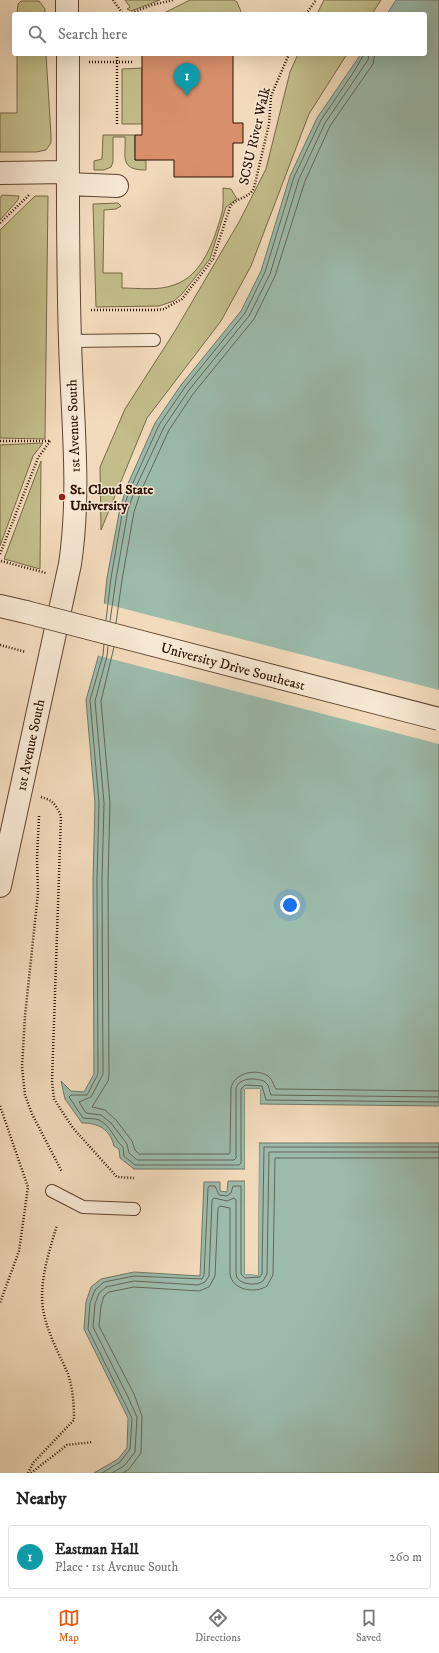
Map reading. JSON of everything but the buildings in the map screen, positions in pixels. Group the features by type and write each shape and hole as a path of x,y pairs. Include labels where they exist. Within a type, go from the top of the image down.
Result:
{"street":[{"path":"67,0 67,12"},
{"name":"1st Avenue South","path":"0,886 6,828 70,564 74,534 74,431 70,341 68,178 76,58"},
{"path":"0,173 68,178 117,186"},
{"name":"University Drive Southeast","path":"0,606 439,720"}],"lane":[{"path":"70,341 154,340"},
{"path":"52,1191 82,1207 134,1210"}],"path":[{"path":"113,0 122,12"},
{"path":"133,12 152,5 173,0"},
{"path":"307,12 316,0"},
{"path":"117,56 117,124"},
{"name":"SCSU River Walk","path":"90,310 164,308 182,299 207,268 214,259 230,207 234,202 248,196 254,188 269,124 271,96 288,56"},
{"path":"76,58 134,62"},
{"path":"0,223 32,192"},
{"path":"0,441 50,441 38,458 0,554 1,562 50,574"},
{"path":"0,645 26,652"},
{"path":"41,797 50,800 57,806 61,816 52,1082 54,1099 73,1128 117,1177 134,1178"},
{"path":"39,814 37,858 38,893 22,1067 25,1095 32,1114 62,1172"},
{"path":"0,1106 28,1187 19,1251 0,1303"},
{"path":"28,1473 33,1462 74,1420 74,1403 68,1375 50,1336 43,1310 42,1296 48,1253 57,1225"},
{"path":"31,1473 67,1445 93,1442"}],"shaded area":[{"path":"125,0 160,0 131,11 127,9 130,7"},
{"path":"190,0 234,0 237,2 241,12 166,12"},
{"path":"324,0 381,0 373,12 318,12"},
{"path":"21,1 39,1 45,9 45,12 17,12 18,4"},
{"path":"17,56 46,56 51,143 46,150 36,152 0,152 0,113 17,113"},
{"path":"297,56 346,56 309,114 251,266 221,321 147,418 101,530 100,467 125,409 175,331 239,222 266,169 290,72"},
{"path":"142,68 142,124 122,124 122,69"},
{"path":"103,135 135,135 135,160 146,160 146,170 131,168 128,165 125,156 125,137 113,137 113,162 111,167 104,170 94,170 94,161 102,159"},
{"path":"223,188 231,189 237,199 226,207 210,259 182,294 174,301 159,306 96,307 93,204 118,203 121,206 116,209 104,210 103,273 122,273 122,288 161,288 174,285 184,280 199,266 215,236 222,213"},
{"path":"2,195 19,196 18,200 0,220 0,198"},
{"path":"35,196 48,196 45,439 0,438 0,230"},
{"path":"43,443 33,456 0,546 0,445"},
{"path":"41,461 40,569 4,559"}],"water":[{"path":"396,0 439,0 439,1106 260,1104 260,1089 245,1089 245,1169 134,1169 120,1158 119,1149 114,1146 110,1135 106,1131 93,1124 82,1123 65,1099 61,1081 71,1091 84,1092 94,1074 93,880 95,803 86,700 99,654 107,578 120,508 127,486 155,423 181,385 241,311 261,271 290,176 317,118 360,56 427,56 427,12 388,12"},
{"path":"259,1143 439,1143 439,1473 94,1473 118,1459 127,1448 128,1418 84,1329 86,1302 91,1287 101,1279 134,1272 200,1276 204,1182 220,1182 220,1191 227,1192 228,1181 245,1181 245,1274 258,1275"}],"pier":[{"path":"102,603 439,690 439,744 96,655"},
{"path":"245,1089 260,1089 260,1106 258,1104 258,1091 247,1091 247,1169 245,1171"},
{"path":"259,1141 258,1275 245,1274 245,1179 247,1181 247,1272 256,1273 257,1143"}],"place":[{"name":"Eastman Hall","path":"187,96"},
{"name":"St. Cloud State University","path":"62,497"}]}
